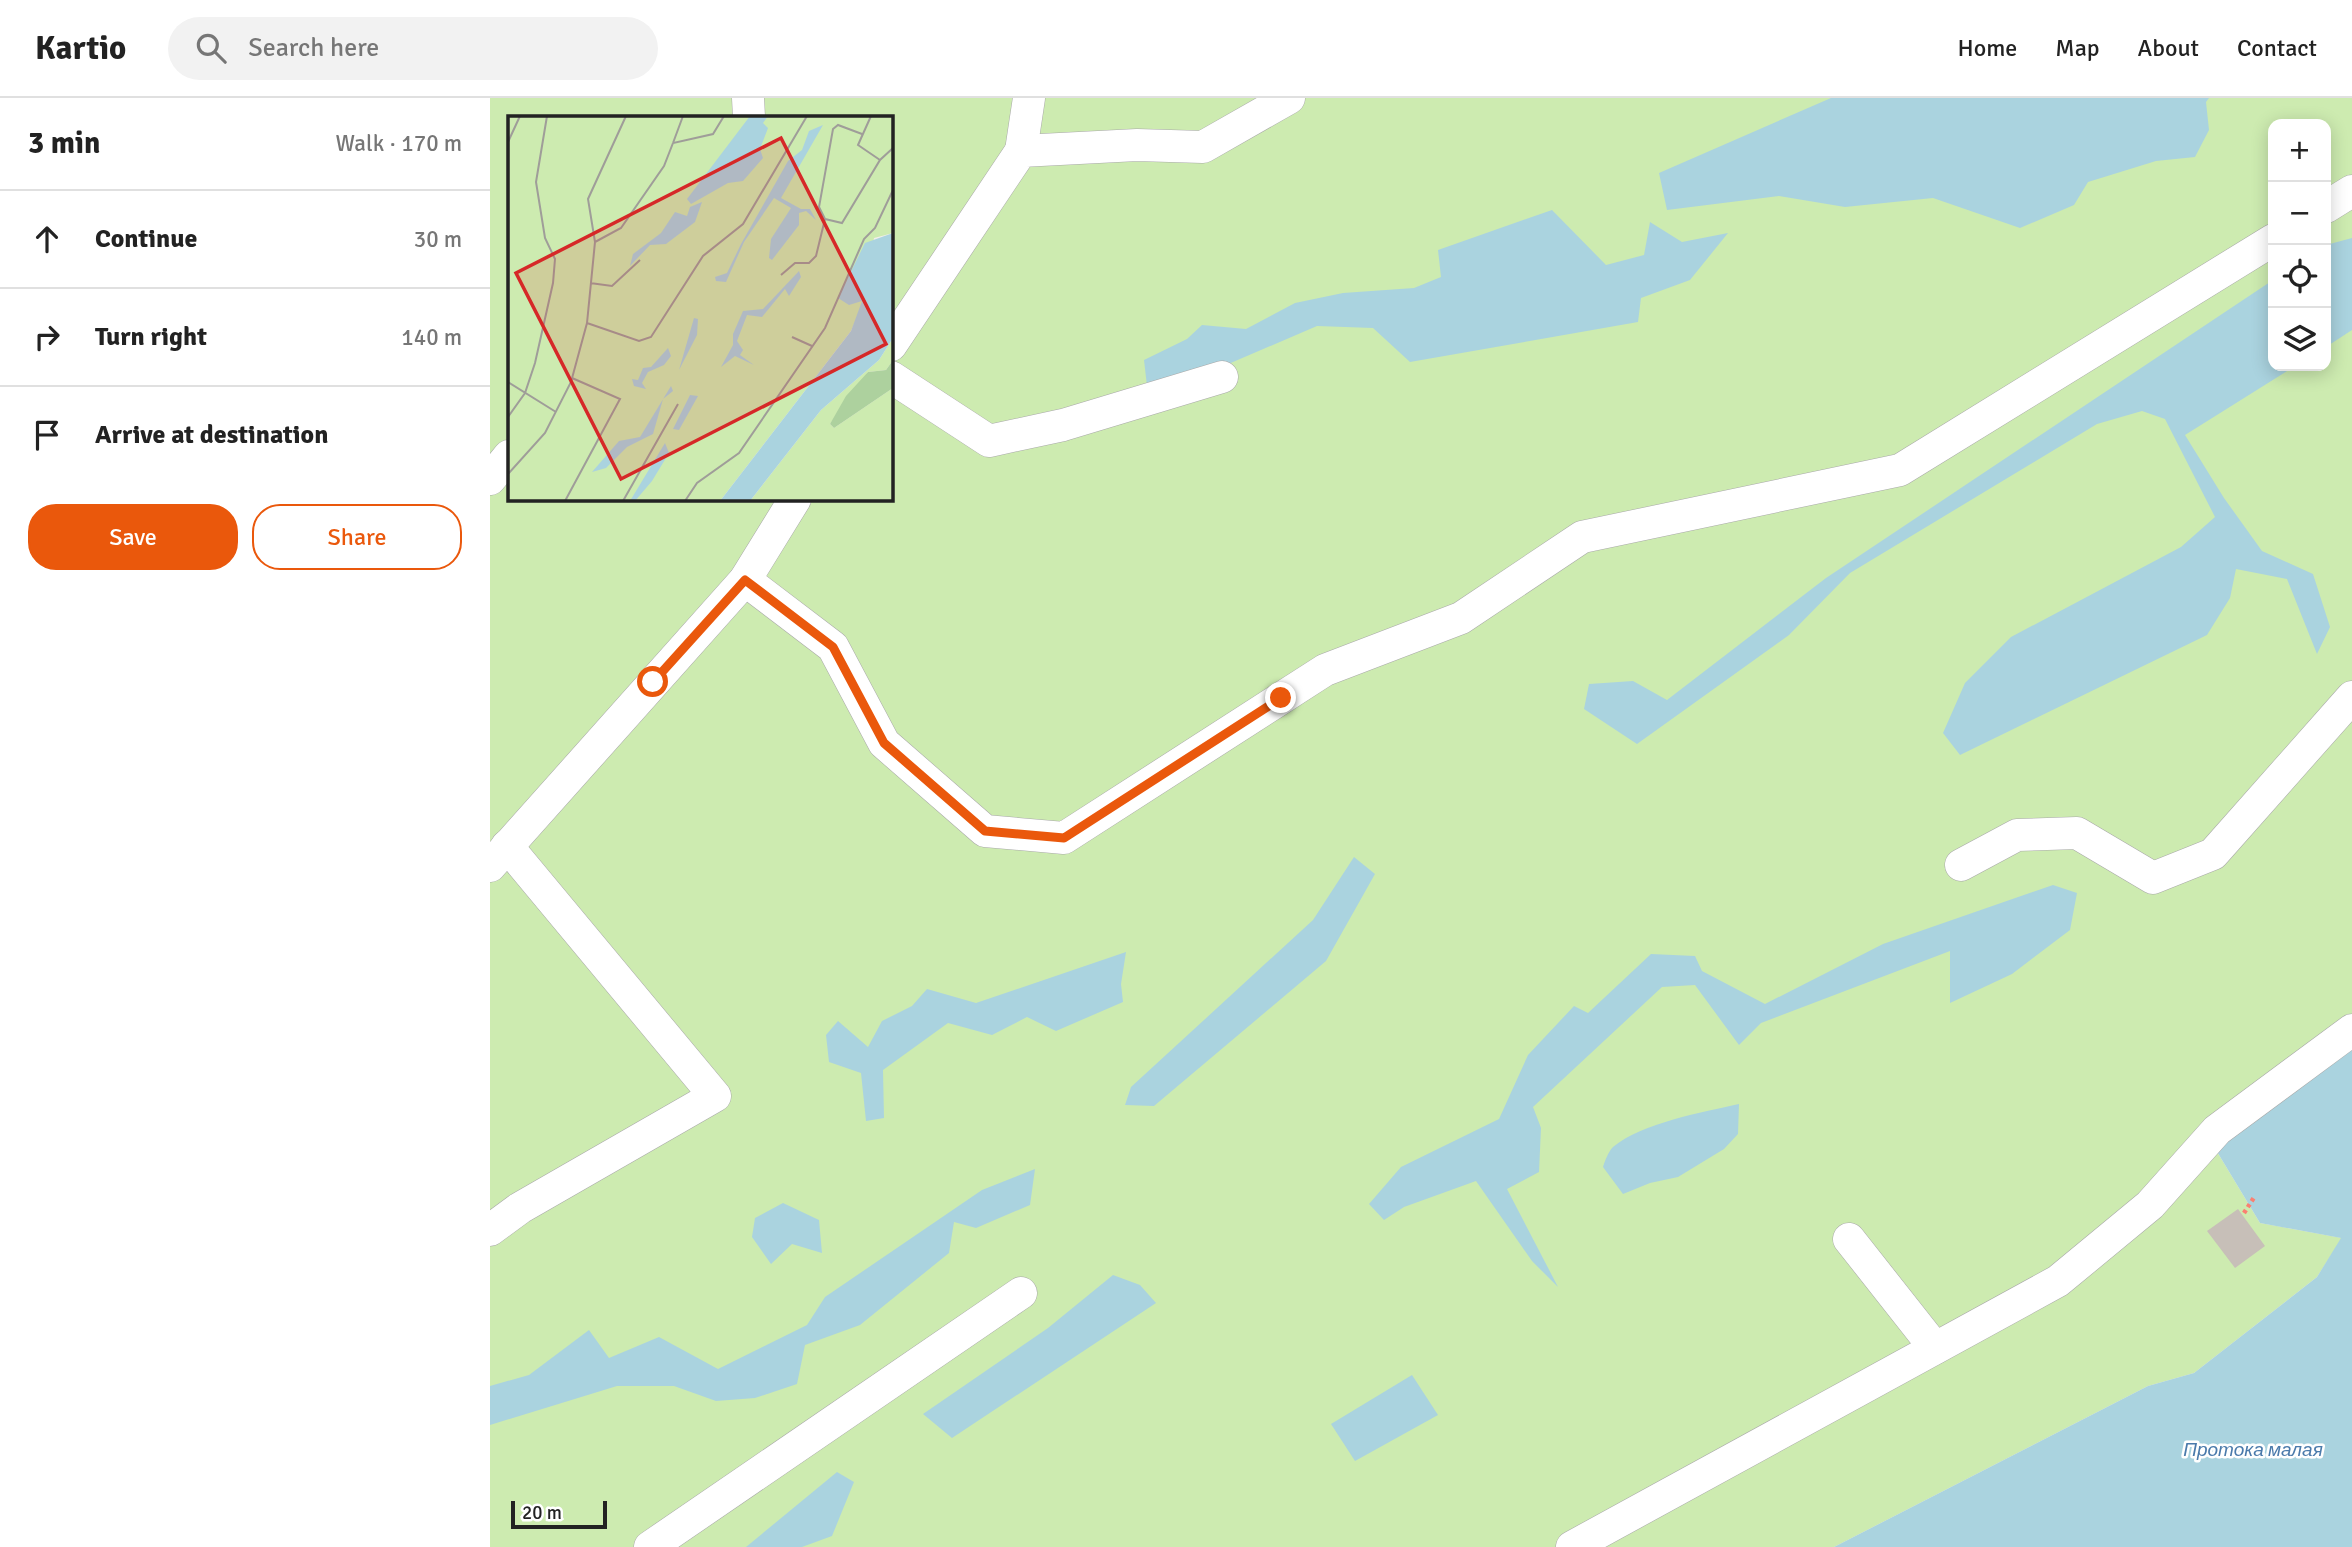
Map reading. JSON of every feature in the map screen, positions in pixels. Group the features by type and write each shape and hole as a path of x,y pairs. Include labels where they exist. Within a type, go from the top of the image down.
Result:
{"street":[{"path":"748,98 749,116"},
{"path":"892,344 1021,151 1029,98"},
{"path":"1021,151 1136,145 1203,147 1289,98"},
{"path":"2331,204 2352,191"},
{"path":"745,580 833,647 884,743 985,831 1064,838 1325,670 1461,618 1582,537 1900,471 2268,243"},
{"path":"892,378 989,441 1063,425 1222,377"},
{"path":"490,479 508,457"},
{"path":"490,1230 520,1208 716,1096 499,856 745,580 794,500"},
{"path":"1961,865 2017,835 2077,833 2153,878 2213,854 2352,697"},
{"path":"1572,1547 2058,1281 2150,1205 2217,1130 2352,1030"},
{"path":"1849,1239 1935,1348"},
{"path":"650,1547 1021,1293"}],"path":[{"path":"2244,1213 2255,1196"}],"green space":[{"path":"490,98 2352,98 2352,1050 2216,1150 2260,1223 2342,1238 2317,1277 2194,1373 2148,1386 1834,1547 490,1547"}],"water":[{"path":"1831,98 2209,98 2206,102 2209,130 2195,157 2156,161 2088,182 2074,205 2020,228 1933,198 1845,207 1779,196 1667,210 1659,173"},
{"path":"1552,210 1606,265 1644,255 1650,222 1682,242 1728,233 1690,280 1641,298 1638,322 1410,362 1373,328 1317,326 1212,371 1147,386 1144,360 1187,339 1202,325 1246,329 1295,303 1343,293 1414,288 1441,277 1438,250"},
{"path":"2352,238 2352,330 2331,344 2331,245"},
{"path":"2268,283 2268,371 2287,371 2185,435 2224,498 2262,551 2313,574 2330,627 2317,654 2287,579 2236,569 2230,598 2207,635 1960,755 1943,733 1965,683 2011,637 2181,547 2215,517 2165,419 2142,411 2097,424 1850,573 1789,635 1637,744 1584,709 1589,684 1633,681 1667,700 1826,578"},
{"path":"1354,857 1375,874 1326,961 1154,1106 1125,1105 1131,1087 1313,920"},
{"path":"2053,885 2077,893 2070,930 2012,974 1950,1003 1950,951 1761,1023 1739,1045 1695,985 1662,987 1533,1107 1541,1128 1539,1172 1507,1189 1558,1287 1532,1261 1476,1181 1404,1207 1384,1220 1369,1204 1401,1167 1499,1119 1528,1055 1574,1006 1588,1013 1651,954 1695,956 1702,971 1765,1004 1883,944"},
{"path":"1126,952 1121,984 1123,1002 1056,1031 1027,1017 992,1035 948,1023 883,1070 884,1118 866,1121 861,1073 829,1062 826,1035 838,1021 868,1047 882,1021 912,1006 927,989 976,1003"},
{"name":"Протока малая","path":"2352,1050 2352,1547 1834,1547 2148,1386 2194,1373 2317,1277 2341,1238 2260,1223 2216,1150"},
{"path":"1739,1104 1738,1134 1724,1149 1678,1177 1650,1183 1623,1194 1603,1167 1613,1147 1640,1131 1673,1119"},
{"path":"1035,1169 1030,1205 976,1228 954,1222 949,1253 860,1325 805,1345 797,1384 755,1398 716,1401 674,1386 617,1386 490,1425 490,1386 529,1375 589,1330 609,1358 659,1337 718,1369 807,1325 825,1297 982,1190"},
{"path":"783,1203 819,1220 822,1253 792,1244 771,1264 752,1237 755,1218"},
{"path":"1113,1275 1140,1285 1156,1303 952,1438 923,1414 1048,1328"},
{"path":"1412,1375 1438,1415 1355,1461 1331,1424"},
{"path":"837,1472 854,1482 832,1536 802,1547 746,1547"}],"building":[{"path":"2238,1209 2265,1246 2235,1268 2207,1231"}],"route":[{"path":"653,682 745,580 833,647 884,743 985,831 1064,838 1281,698"}]}
